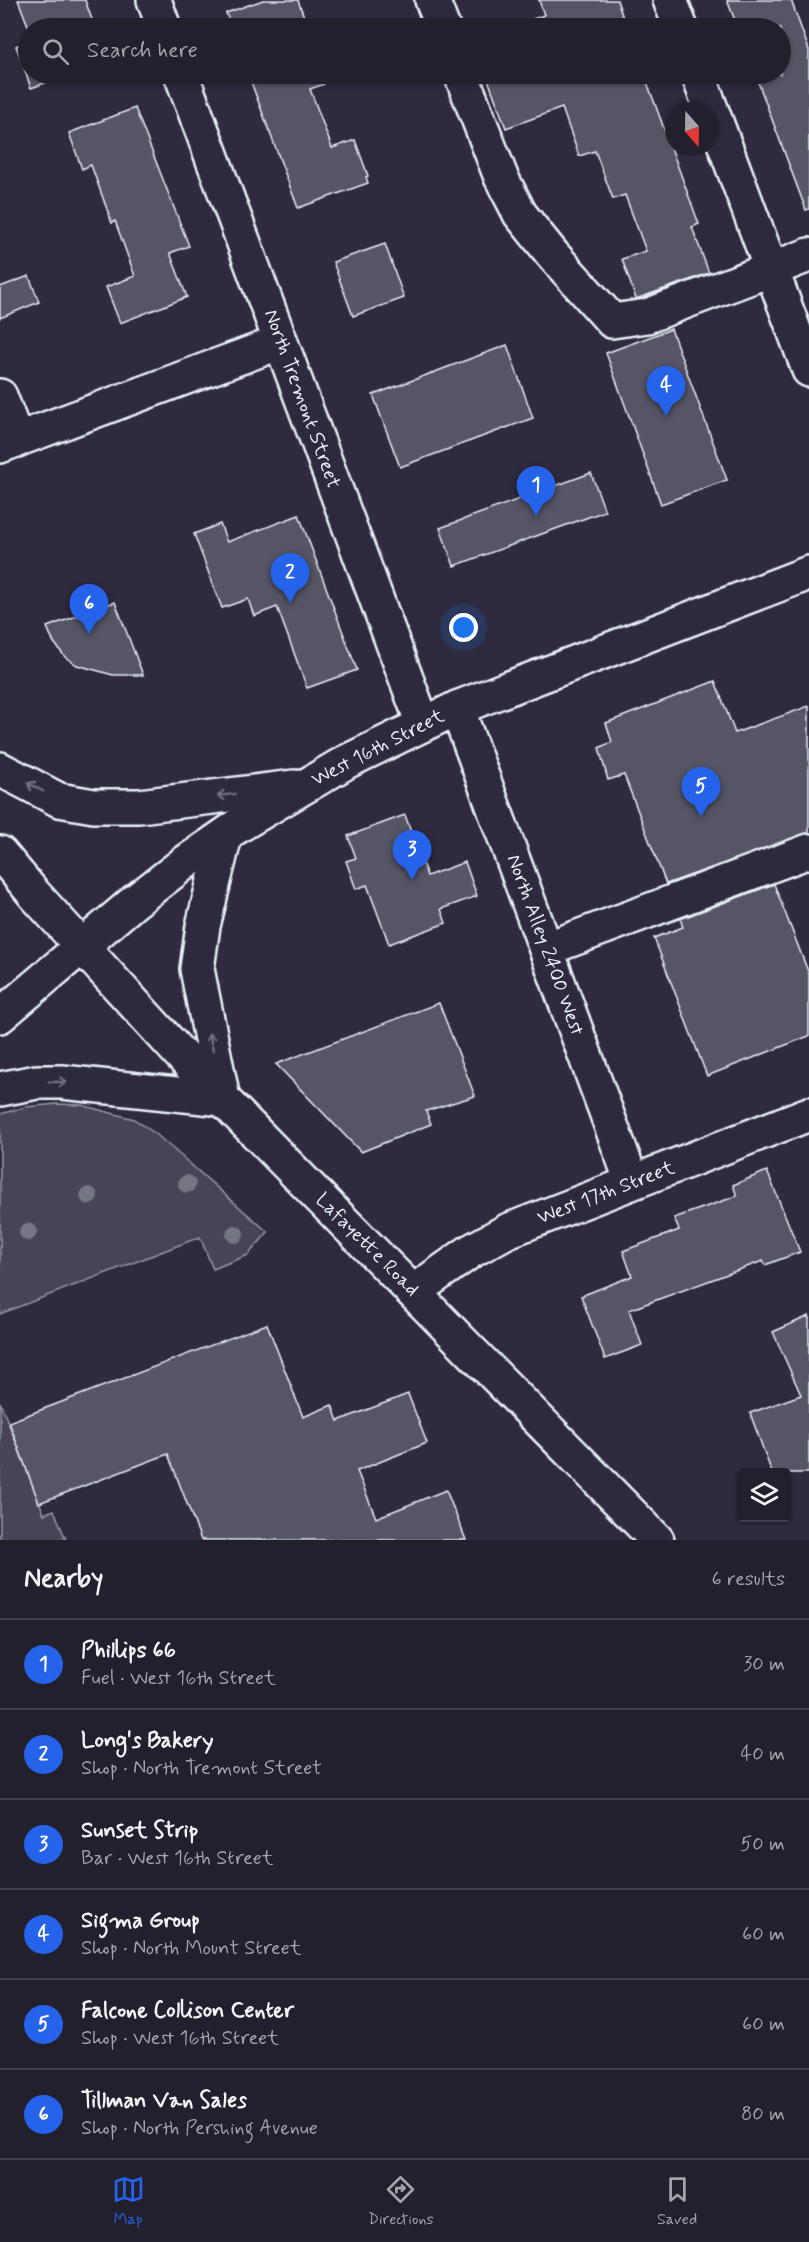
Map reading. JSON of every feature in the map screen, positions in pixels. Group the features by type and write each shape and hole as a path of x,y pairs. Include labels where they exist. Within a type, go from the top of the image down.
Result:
{"main road":[{"path":"154,0 160,18"},
{"path":"432,0 439,18"},
{"path":"670,0 677,18"},
{"name":"North Tremont Street","path":"185,84 423,724"},
{"path":"465,84 501,177 520,214 612,321 647,316 809,255"},
{"path":"702,84 809,370"},
{"path":"0,396 8,443 281,342"},
{"name":"West 16th Street","path":"0,1016 150,889 238,826 305,786 457,708 809,573"},
{"name":"North Alley 2400 West","path":"457,708 633,1182"},
{"path":"0,769 59,800 94,806 140,806 305,786"},
{"path":"0,1089 37,1082 62,1082 223,1099 197,969 204,926 225,836"},
{"path":"546,949 809,850"},
{"name":"Lafayette Road","path":"0,854 223,1099 657,1540"},
{"name":"West 17th Street","path":"413,1292 488,1240 809,1114"}],"shaded area":[{"path":"57,1104 81,1105 134,1119 157,1135 268,1232 248,1255 213,1269 200,1237 0,1314 0,1114 26,1107"},
{"path":"0,1402 44,1514 54,1510 66,1540 0,1540"}],"building":[{"path":"18,0 85,0 91,18 25,18"},
{"path":"263,0 298,0 304,18 228,18 226,13"},
{"path":"539,0 617,0 623,18 536,18 544,15"},
{"path":"727,0 791,0 809,50 809,209 806,210 759,84 791,84 791,18 734,18"},
{"path":"30,84 42,84 31,88"},
{"path":"252,84 324,84 310,89 332,148 355,140 368,176 366,177 368,183 298,208"},
{"path":"490,84 648,84 665,131 665,156 674,156 699,224 692,227 709,273 636,299 622,259 646,251 625,195 613,199 595,151 579,156 562,108 506,128"},
{"path":"135,108 189,246 170,253 187,297 120,323 106,287 135,276 115,221 112,223 91,165 82,169 69,133"},
{"path":"385,244 404,298 353,316 333,262"},
{"path":"29,276 39,302 0,318 0,287"},
{"path":"671,329 727,480 661,504 606,353"},
{"path":"507,345 533,418 400,467 373,395"},
{"path":"591,473 605,511 454,566 440,528"},
{"path":"299,515 357,670 307,688 277,607 254,616 248,599 222,608 194,534 220,524 227,542"},
{"path":"115,602 143,675 113,675 77,665 65,657 53,641 47,627"},
{"path":"715,681 735,733 809,706 809,833 666,884 624,775 608,780 599,748 612,742 606,723"},
{"path":"405,815 427,876 465,862 477,896 441,909 446,923 389,944 367,885 356,889 346,861 356,858 348,836"},
{"path":"774,884 809,974 809,1036 707,1076 654,938 683,927 680,919"},
{"path":"439,1003 475,1096 426,1111 431,1124 361,1152 276,1064"},
{"path":"767,1171 800,1252 765,1265 763,1261 629,1310 642,1345 605,1359 581,1296 632,1276 623,1251 679,1230 674,1218 737,1196 733,1185"},
{"path":"809,1316 809,1473 791,1473 791,1468 770,1468 750,1413 801,1395 773,1332"},
{"path":"267,1324 303,1417 332,1405 338,1421 408,1394 427,1443 357,1471 376,1518 446,1490 466,1540 201,1540 168,1454 39,1503 9,1422"}],"place":[{"name":"Sigma Group","path":"666,416"},
{"name":"Phillips 66","path":"536,516"},
{"name":"Long's Bakery","path":"290,603"},
{"name":"Tillman Van Sales","path":"89,634"},
{"name":"Falcone Collison Center","path":"701,817"},
{"name":"Sunset Strip","path":"412,880"}]}
